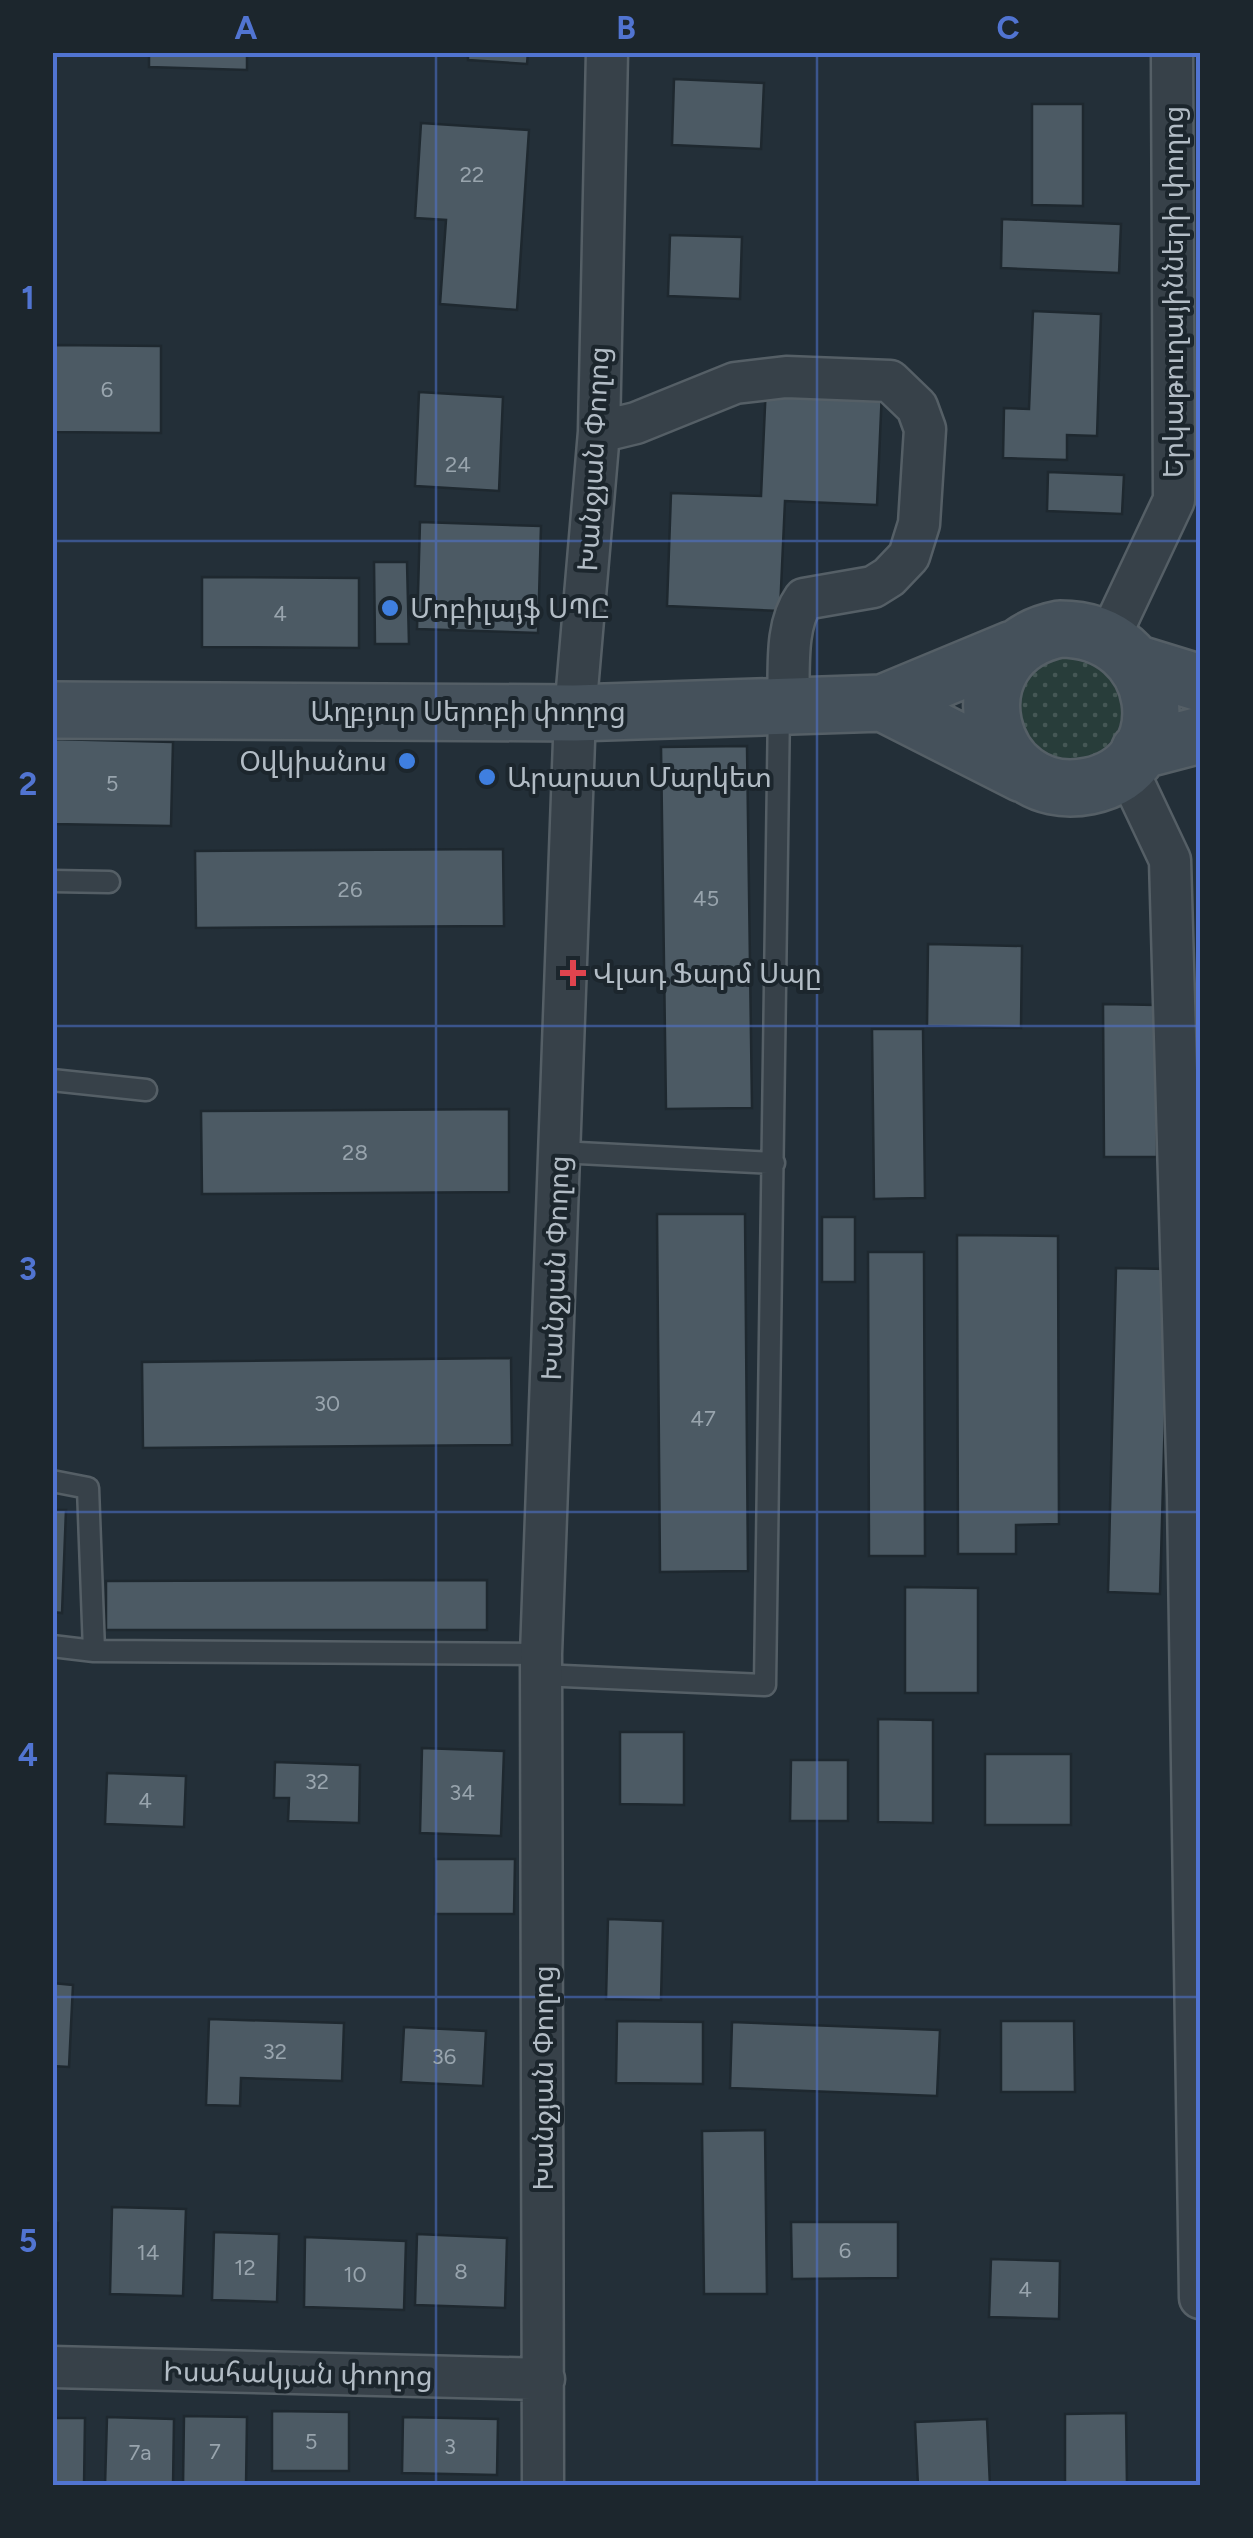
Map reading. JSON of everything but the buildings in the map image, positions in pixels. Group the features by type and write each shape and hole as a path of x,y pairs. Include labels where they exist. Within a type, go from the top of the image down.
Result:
{"main road":[{"path":"883,703 1034,636 1060,629 1086,630 1200,683"},
{"path":"1013,648 997,677 992,712 1000,744 1023,774"},
{"path":"1122,650 1147,686 1151,720 1133,760"},
{"path":"883,703 1038,782 1070,789 1109,781 1133,760 1200,735"},
{"name":"Աղբյուր Սերոբի փողոց","path":"52,710 574,713 883,703"}],"street":[{"name":"Խանջյան Փողոց","path":"543,2486 541,1664 574,713 598,432 607,52"},
{"name":"Երկաթուղայինների փողոց","path":"1122,650 1174,500 1172,52"},
{"path":"598,432 636,422 735,383 760,378 890,381 917,407 924,428 924,448 919,524 909,556 872,587 804,599 792,626 784,707"},
{"path":"1133,760 1170,860 1188,1495 1200,2298"},
{"name":"Իսահակյան փողոց","path":"52,2368 544,2379"}],"lane":[{"path":"52,1646 94,1651 541,1664 765,1685 784,707"},
{"path":"52,881 109,882"},
{"path":"52,1080 146,1090"},
{"path":"558,1152 774,1163"},
{"path":"52,1481 88,1488 94,1651"}],"green space":[{"path":"1070,657 1090,661 1107,672 1118,689 1122,709 1118,729 1107,746 1090,757 1070,761 1050,757 1033,746 1022,729 1018,709 1022,689 1033,672 1050,661"}],"place":[{"name":"Մոբիլայֆ ՍՊԸ","path":"390,608"},
{"name":"Օվկիանոս","path":"407,761"},
{"name":"Արարատ Մարկետ","path":"487,777"},
{"name":"Վլադ Ֆարմ Սպը","path":"573,973"}]}
